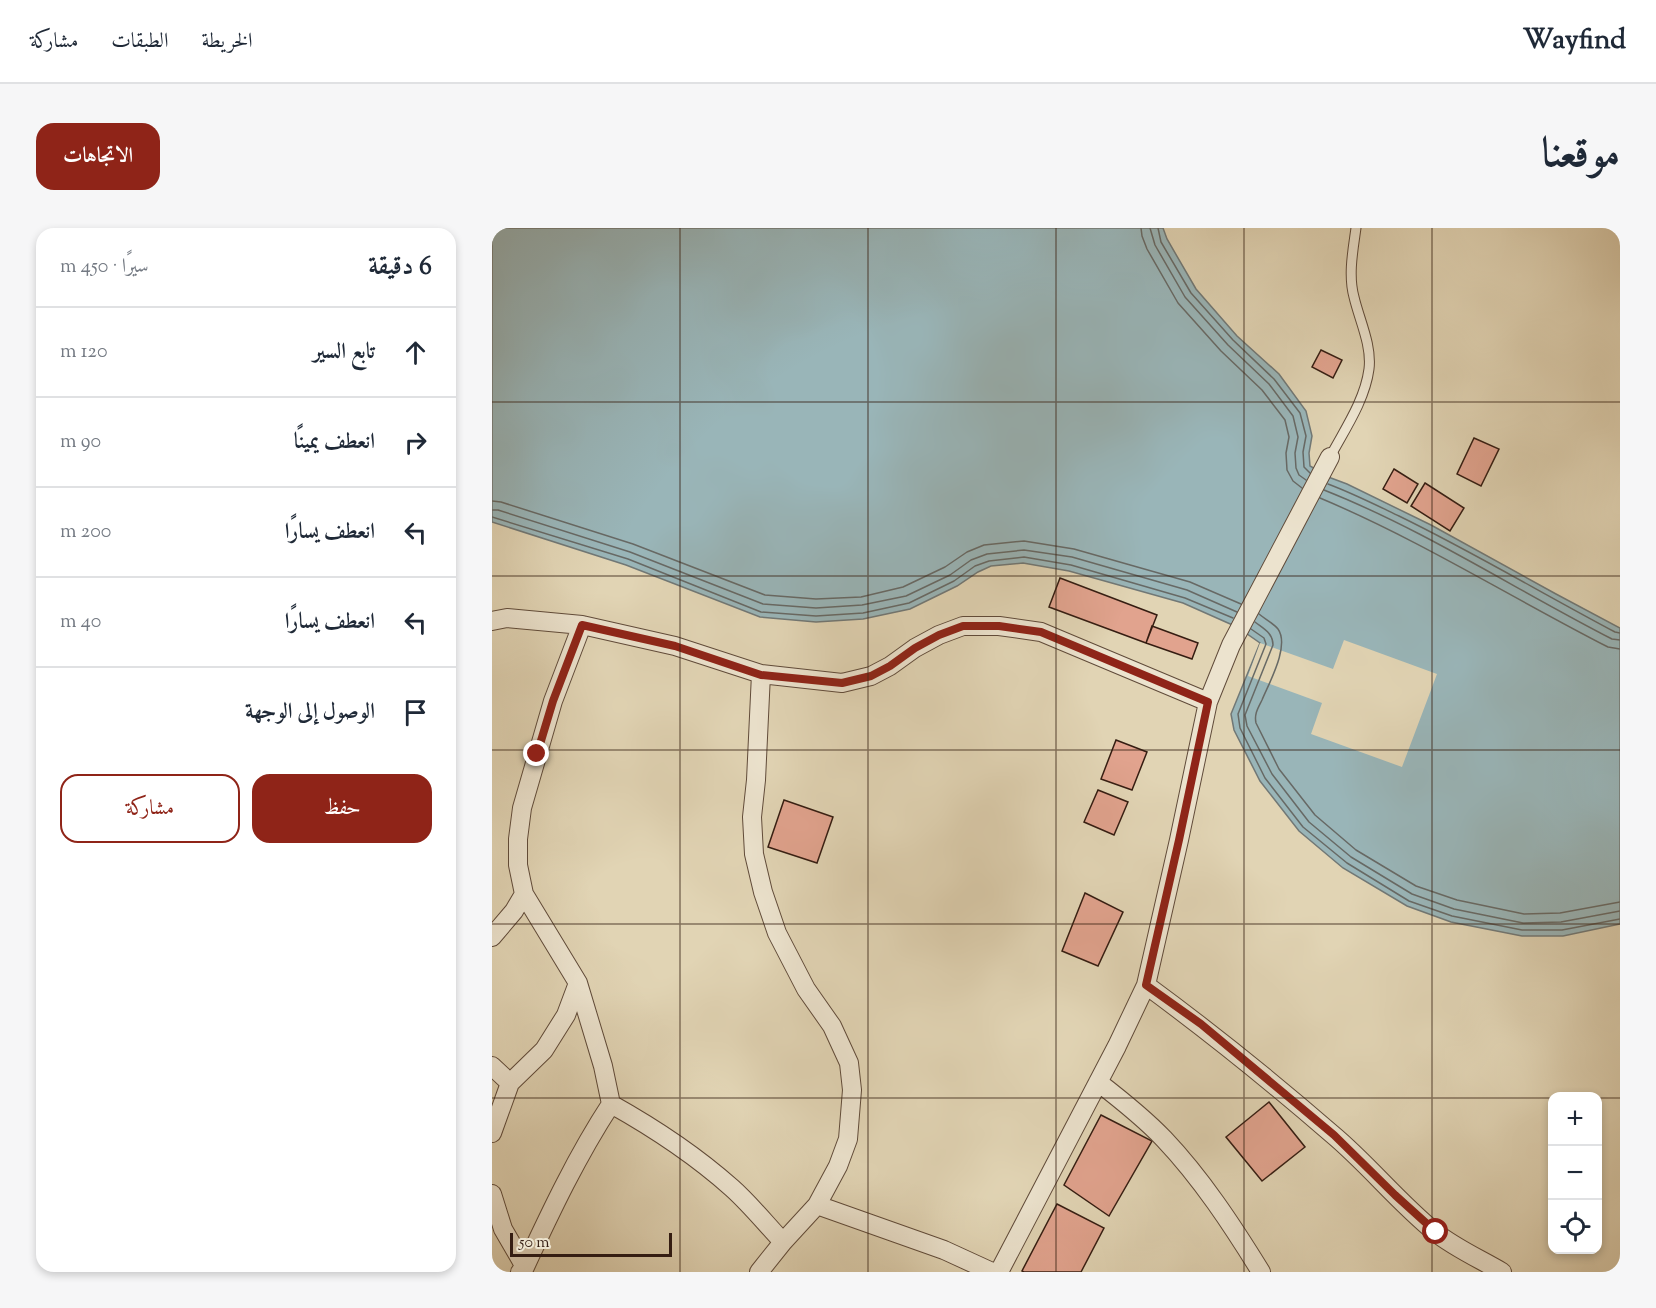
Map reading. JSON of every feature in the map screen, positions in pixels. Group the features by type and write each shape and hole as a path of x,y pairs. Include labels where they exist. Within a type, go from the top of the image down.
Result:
{"street":[{"path":"999,1272 1117,1046 1146,985 1208,702 1231,645 1330,457"},
{"path":"492,621 507,618 582,625 675,646 761,675 842,683 871,676 915,648 939,635 963,626 999,626 1041,632 1208,702"},
{"path":"523,1269 561,1189 589,1137 611,1104 603,1066 578,983 524,894 518,865 518,839 522,808 553,701 582,625"},
{"path":"759,1272 817,1204 838,1166 848,1139 852,1090 849,1063 832,1026 806,988 777,933 763,892 754,854 752,817 761,675"},
{"path":"492,937 514,911 524,894"},
{"path":"492,1133 510,1083 544,1050 566,1015 578,983"},
{"path":"1146,985 1201,1024 1334,1135 1436,1232 1467,1253 1502,1272"},
{"path":"492,1066 510,1083"},
{"path":"1098,1082 1124,1102 1163,1138 1204,1185 1261,1272"},
{"path":"611,1104 650,1126 702,1163 734,1190 783,1242"},
{"path":"492,1194 503,1229 523,1269"},
{"path":"817,1204 944,1250 992,1272"}],"lane":[{"path":"1330,457 1364,391 1370,366 1365,332 1353,295 1352,266 1356,228"}],"water":[{"path":"492,228 1163,228 1196,289 1237,336 1279,374 1306,411 1312,436 1309,453 1310,466 1431,525 1620,628 1620,924 1563,936 1522,936 1451,922 1407,906 1343,868 1299,831 1260,781 1234,730 1231,714 1260,643 1237,627 1183,603 1069,571 1023,563 991,566 910,609 863,619 816,622 760,617 626,565 492,522"}],"pier":[{"path":"1344,640 1437,674 1402,767 1311,734 1322,703 1248,676 1260,643 1333,669"}],"building":[{"path":"1321,350 1342,360 1333,378 1312,367"},
{"path":"1474,438 1499,449 1481,486 1457,474"},
{"path":"1394,469 1418,484 1407,503 1383,489"},
{"path":"1425,483 1464,508 1450,531 1411,506"},
{"path":"1060,578 1157,615 1146,643 1049,607"},
{"path":"1152,626 1198,643 1192,659 1146,643"},
{"path":"1116,740 1147,752 1132,790 1101,779"},
{"path":"1098,790 1128,802 1114,835 1084,822"},
{"path":"784,800 833,817 817,863 768,847"},
{"path":"1085,893 1123,912 1098,966 1062,951"},
{"path":"1269,1102 1305,1147 1262,1181 1226,1137"},
{"path":"1101,1115 1152,1141 1109,1216 1064,1185"},
{"path":"1057,1204 1104,1228 1081,1272 1022,1271"}],"route":[{"path":"537,754 553,701 582,625 675,646 761,675 842,683 871,676 915,648 939,635 963,626 999,626 1041,632 1208,702 1146,985 1201,1024 1334,1135 1436,1232"}]}
